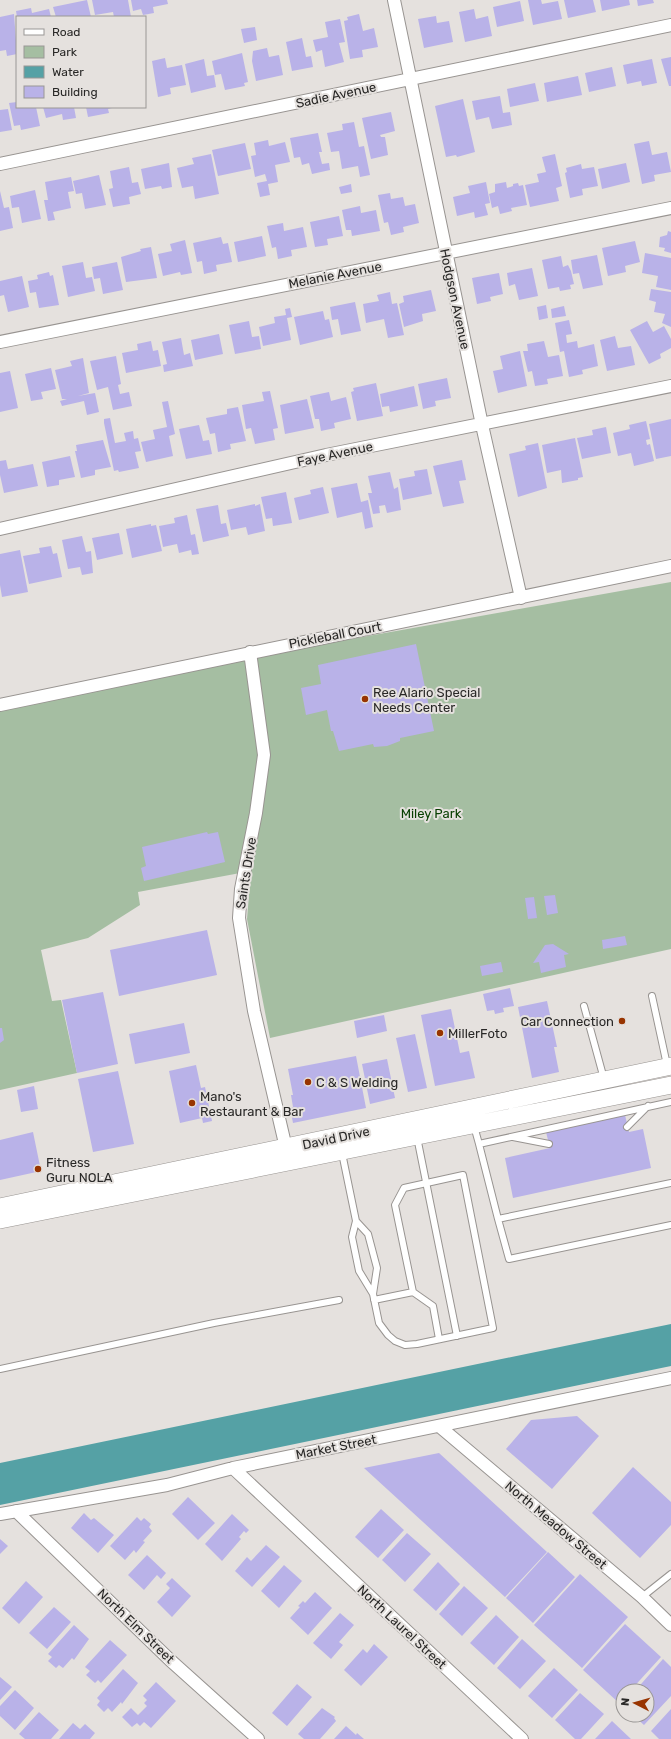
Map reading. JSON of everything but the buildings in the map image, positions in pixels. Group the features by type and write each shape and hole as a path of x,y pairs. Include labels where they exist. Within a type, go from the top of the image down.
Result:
{"main road":[{"name":"David Drive","path":"0,1220 289,1155 669,1066"},
{"name":"David Drive","path":"0,1207 289,1155 342,1152 671,1086"}],"street":[{"name":"Hodgson Avenue","path":"394,0 445,253 521,598"},
{"name":"Sadie Avenue","path":"0,164 671,25"},
{"name":"Melanie Avenue","path":"0,342 671,208"},
{"name":"Faye Avenue","path":"0,529 326,455 671,386"},
{"name":"Pickleball Court","path":"0,705 671,566"},
{"name":"Saints Drive","path":"250,652 264,755 256,813 241,889 239,918 254,1011 289,1155"},
{"name":"Market Street","path":"0,1514 167,1485 233,1468 670,1380"},
{"name":"North Meadow Street","path":"439,1426 642,1597 671,1625"},
{"name":"North Laurel Street","path":"233,1468 281,1515 522,1739"},
{"name":"North Elm Street","path":"16,1511 170,1660 258,1739"}],"lane":[{"path":"652,996 669,1066"},
{"path":"584,1006 605,1080"},
{"path":"479,1144 671,1102"},
{"path":"627,1127 648,1106"},
{"path":"474,1125 509,1259 671,1225"},
{"path":"510,1136 549,1144"},
{"path":"416,1137 457,1336"},
{"path":"342,1152 356,1221 352,1237 359,1271 374,1297"},
{"path":"356,1221 368,1234 377,1268 374,1297 379,1323 388,1335 395,1341 405,1345 439,1340 493,1328 463,1175 404,1188 395,1205 413,1292"},
{"path":"498,1220 671,1183"},
{"path":"374,1297 413,1292 433,1306 439,1340"},
{"path":"0,1369 214,1323 339,1300"},
{"path":"642,1597 671,1574"}],"green space":[{"name":"Miley Park","path":"671,582 671,949 270,1038 247,919 251,871 138,892 140,905 88,938 41,950 52,1001 61,1000 77,1073 0,1090 0,708 98,684"}],"water":[{"path":"671,1324 671,1366 0,1505 0,1463"}],"place":[{"name":"Ree Alario Special Needs Center","path":"365,699"},
{"name":"Car Connection","path":"622,1021"},
{"name":"MillerFoto","path":"440,1033"},
{"name":"C & S Welding","path":"308,1082"},
{"name":"Mano's Restaurant & Bar","path":"192,1103"},
{"name":"Fitness Guru NOLA","path":"38,1169"}]}
